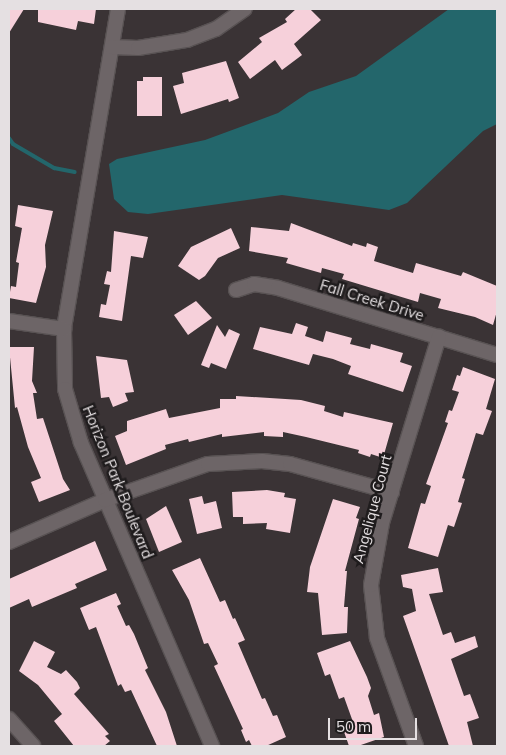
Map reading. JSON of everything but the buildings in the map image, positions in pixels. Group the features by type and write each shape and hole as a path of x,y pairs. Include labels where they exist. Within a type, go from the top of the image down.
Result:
{"street":[{"name":"Horizon Park Boulevard","path":"118,9 64,329 63,359 71,415 212,746"},
{"path":"112,47 138,48 187,40 216,29 245,9"},
{"name":"Fall Creek Drive","path":"236,290 254,284 278,288 497,355"},
{"path":"9,321 64,329"},
{"name":"Angelique Court","path":"416,746 377,638 372,609 373,564 392,492 439,337"},
{"path":"9,542 106,500 181,471 234,461 290,464 392,492"},
{"path":"9,719 33,746"}],"water":[{"path":"449,9 497,9 497,124 483,131 407,203 389,210 282,195 148,214 128,212 114,199 109,164 117,159 205,140 278,113 309,92 356,76"}],"waterway":[{"path":"9,138 13,144 54,168 75,172"}]}
